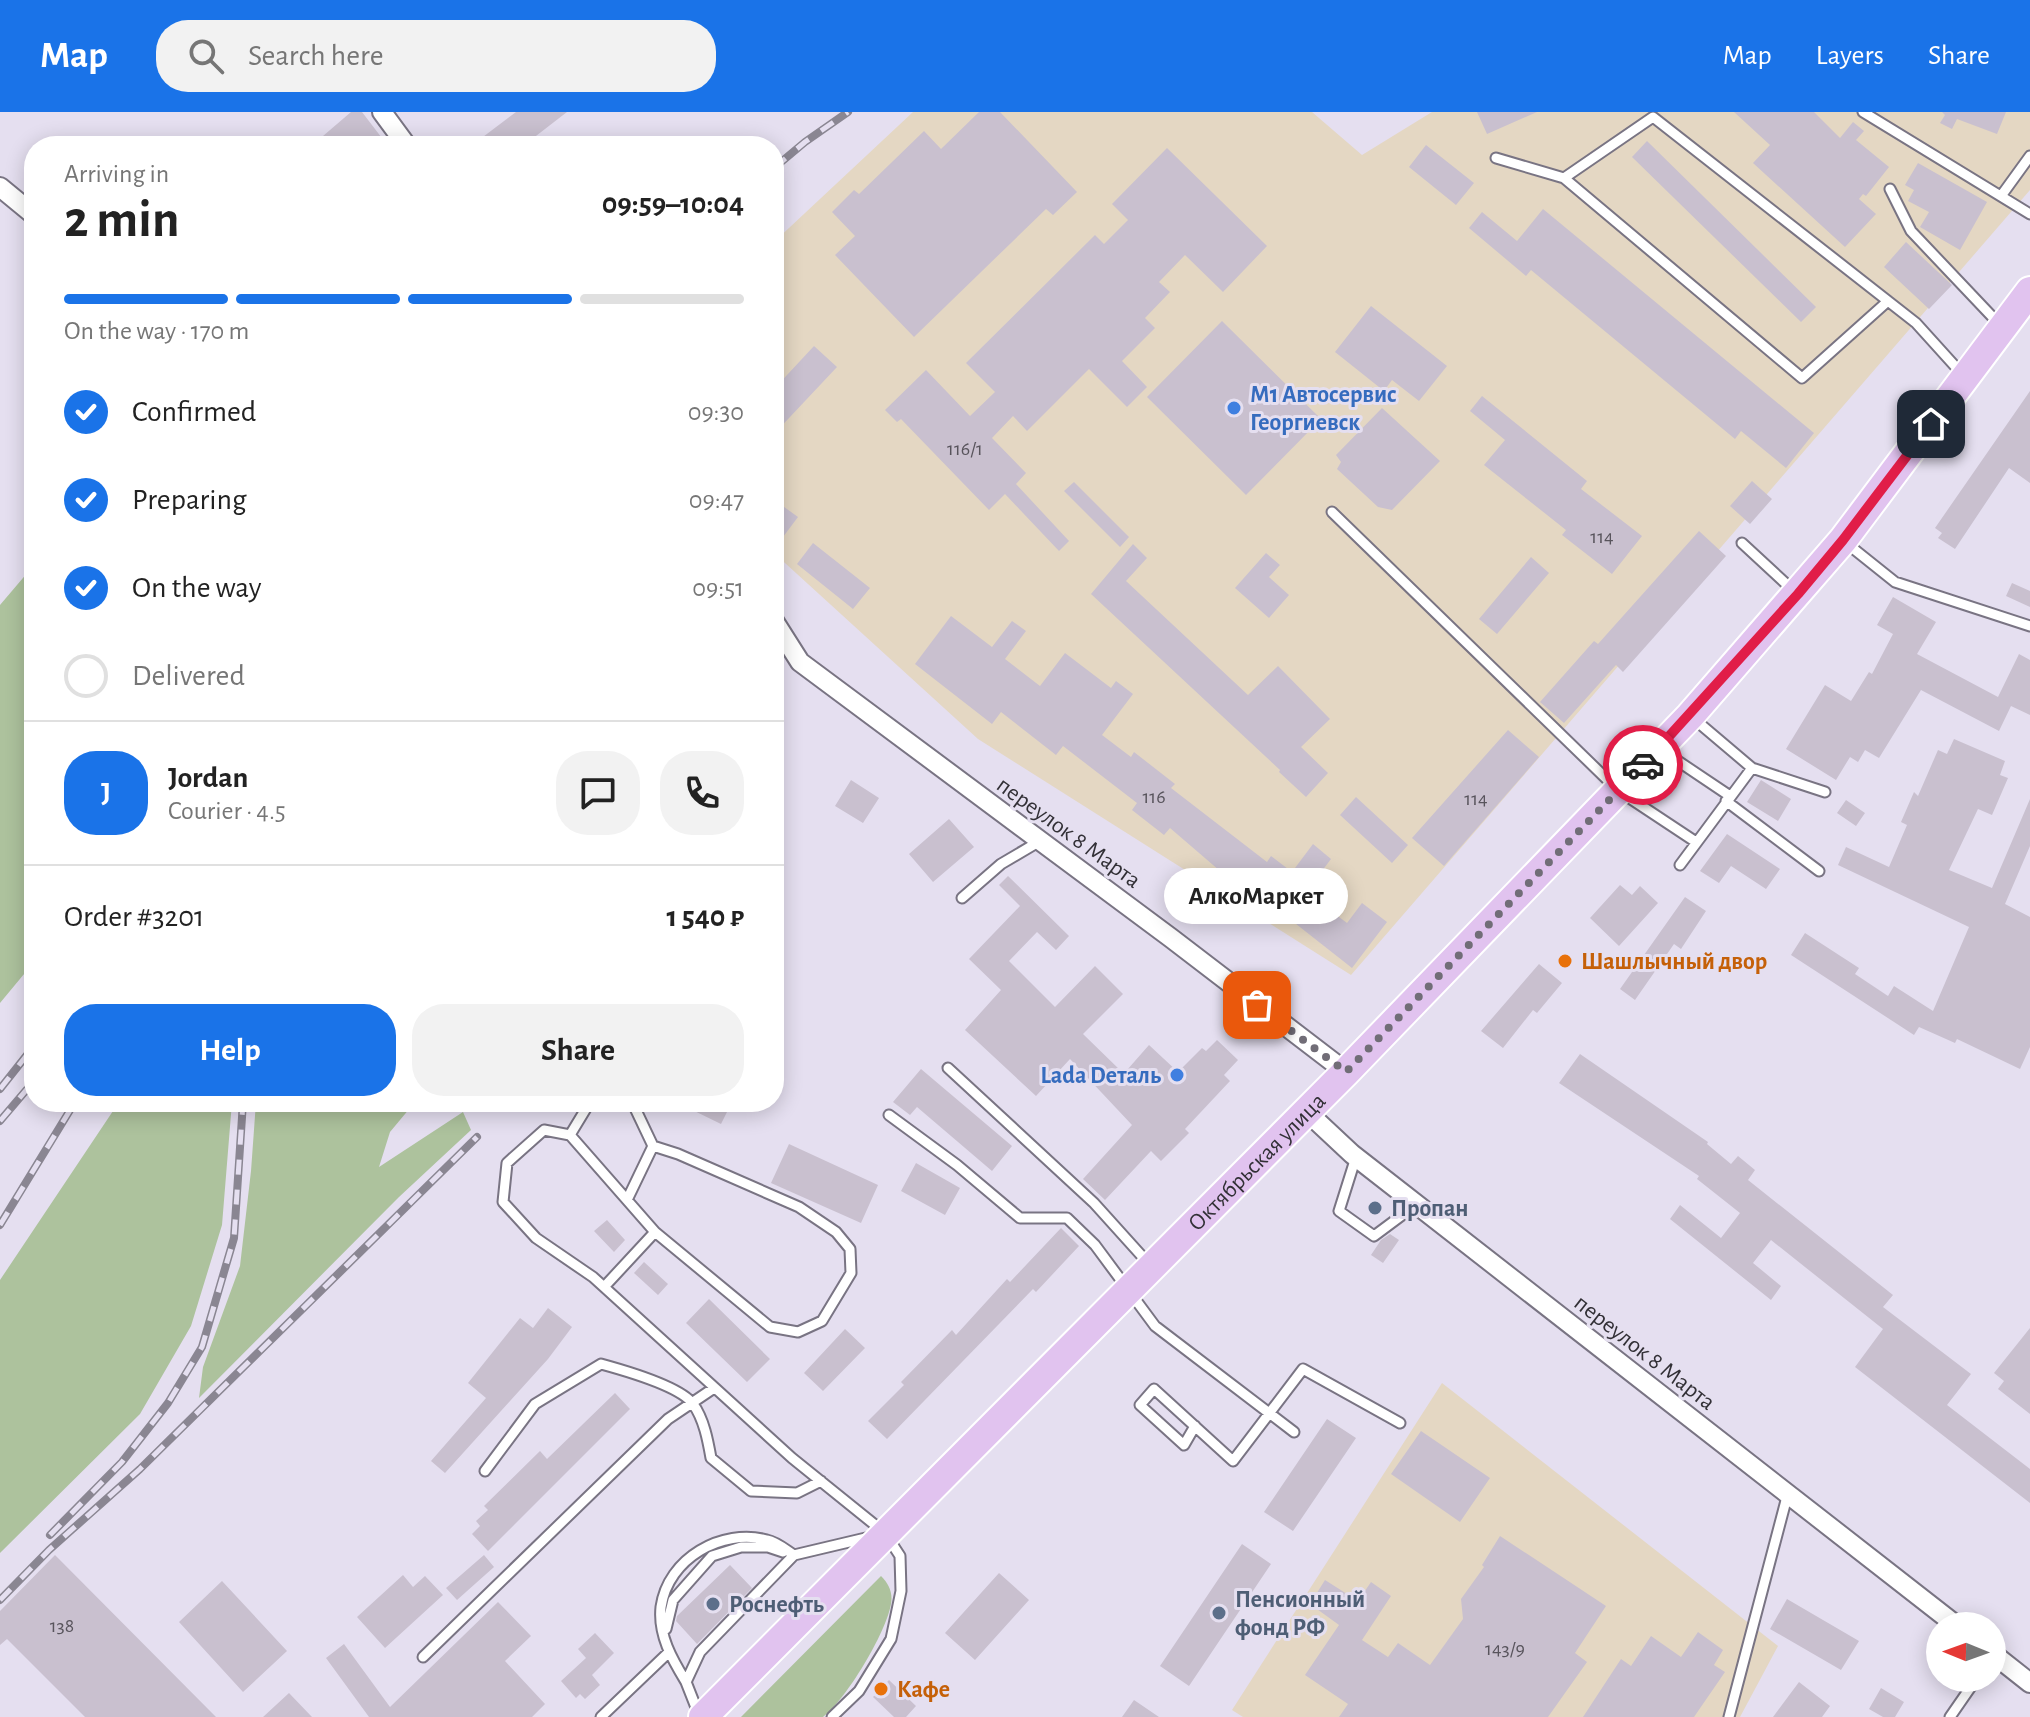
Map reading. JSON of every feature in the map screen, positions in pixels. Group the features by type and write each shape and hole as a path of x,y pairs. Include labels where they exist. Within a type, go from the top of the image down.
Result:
{"main road":[{"name":"Октябрьская улица","path":"702,1717 1346,1072 1690,716 1843,540 2021,306"}],"street":[{"path":"382,112 400,136"},
{"path":"0,187 24,207"},
{"name":"переулок 8 Марта","path":"784,637 800,662 1346,1072"},
{"name":"переулок 8 Марта","path":"1306,1111 1356,1157 1939,1612"},
{"path":"2006,1665 2030,1683"}],"lane":[{"path":"1863,112 2030,214"},
{"path":"1564,178 1653,117 1916,323 1966,378"},
{"path":"2001,196 2030,156"},
{"path":"1496,158 1564,178 1802,378 1888,301"},
{"path":"1890,189 1911,231 2021,306"},
{"path":"1332,512 1619,791 1696,842"},
{"path":"1843,540 1895,582 2030,626"},
{"path":"1742,543 1798,594"},
{"path":"1690,716 1752,768 1825,792"},
{"path":"1659,748 1819,871"},
{"path":"1680,865 1752,768"},
{"path":"962,898 1001,864 1040,841"},
{"path":"948,1068 1094,1203 1151,1266"},
{"path":"570,1135 584,1112"},
{"path":"637,1112 653,1146 799,1207 836,1232 850,1249 851,1273 822,1321 798,1332 770,1327 655,1232 570,1135 544,1130 507,1163 503,1202 536,1238 604,1287 792,1458 885,1533 900,1556 901,1591 891,1639 859,1691 832,1717"},
{"path":"889,1115 957,1165 1020,1218 1067,1218 1095,1245 1155,1326 1294,1432"},
{"path":"627,1200 653,1146"},
{"path":"1356,1157 1339,1211 1374,1236 1417,1204"},
{"path":"604,1287 655,1232"},
{"path":"485,1471 535,1404 601,1364 648,1377 692,1402 708,1437 711,1458 751,1491 797,1493 821,1481"},
{"path":"1195,1426 1184,1445 1140,1405 1154,1389 1195,1426 1233,1461 1303,1369 1400,1423"},
{"path":"423,1657 668,1419 714,1388"},
{"path":"1729,1717 1788,1493"},
{"path":"664,1638 673,1600 712,1556 741,1547 768,1547 794,1555 885,1533"},
{"path":"702,1717 668,1653 664,1638 661,1608 671,1580 689,1557 713,1542 742,1536 770,1540 794,1555"},
{"path":"686,1682 700,1652 794,1555"},
{"path":"601,1717 668,1653"},
{"path":"1950,1717 1967,1692"}],"shaded area":[{"path":"913,112 1312,112 1362,155 1432,112 2030,112 2030,190 1351,975 978,739 784,562 784,233"},
{"path":"1442,1383 1778,1646 1740,1717 1243,1717 1232,1710"}],"green space":[{"path":"24,577 24,974 0,1003 0,605"},
{"path":"112,1112 231,1112 222,1225 191,1326 140,1414 0,1553 0,1280"},
{"path":"255,1112 407,1112 390,1132 379,1167 463,1112 471,1130 399,1197 199,1398 203,1367 240,1266"},
{"path":"881,1576 891,1592 888,1616 864,1665 832,1708 823,1717 741,1717"}],"building":[{"path":"351,112 362,112 380,136 323,136"},
{"path":"516,112 567,112 536,136 484,136"},
{"path":"979,112 1000,112 1077,192 1053,215 1046,209 914,337 835,255 855,236 832,212 854,190 859,194 924,131 941,149"},
{"path":"1477,112 1537,112 1487,134"},
{"path":"1734,112 1814,112 1840,138 1853,122 1864,131 1856,140 1889,167 1866,196 1863,194 1859,199 1876,214 1845,247 1753,163 1770,145"},
{"path":"1942,112 2006,112 1997,134 1957,119 1952,129 1940,123 1945,115"},
{"path":"1647,141 1816,307 1801,322 1632,157"},
{"path":"1426,145 1474,183 1456,205 1409,167"},
{"path":"1167,148 1267,246 1223,292 1185,255 1159,282 1170,292 1145,318 1155,328 1122,361 1147,387 1127,407 1089,369 1027,431 1013,416 992,438 1026,473 1016,484 1069,541 1059,551 1005,494 989,510 901,419 897,422 885,410 926,370 970,416 995,392 966,363 1095,235 1104,244 1128,220 1112,204"},
{"path":"1918,163 1987,202 1960,250 1920,227 1929,212 1908,201 1914,190 1905,185"},
{"path":"1543,209 1814,433 1786,468 1741,431 1735,439 1531,270 1526,276 1469,228 1482,212 1517,241"},
{"path":"1906,242 1952,285 1929,309 1884,267"},
{"path":"1371,306 1447,366 1419,401 1392,380 1384,391 1335,352"},
{"name":"М1 Автосервис Георгиевск","path":"1222,321 1321,419 1246,495 1147,397"},
{"path":"814,346 837,367 784,423 784,378"},
{"path":"2030,391 2030,483 2009,468 1955,549 1938,538 1942,533 1935,528"},
{"path":"1482,396 1587,481 1581,489 1642,536 1612,574 1562,535 1566,530 1484,465 1505,440 1470,411"},
{"path":"1382,408 1440,461 1392,510 1378,507 1337,469 1341,462 1336,455"},
{"path":"1752,481 1772,499 1750,524 1730,506"},
{"path":"1074,482 1129,537 1120,547 1064,491"},
{"path":"784,507 798,517 784,536"},
{"path":"1699,531 1726,556 1623,672 1616,665 1564,723 1540,702 1594,641 1598,644"},
{"path":"813,543 870,588 853,609 797,564"},
{"path":"1133,544 1147,558 1126,581 1248,695 1278,666 1330,719 1301,747 1328,773 1306,797 1091,594"},
{"path":"1266,553 1280,565 1269,577 1289,595 1269,618 1235,588"},
{"path":"1531,557 1549,573 1497,634 1479,619"},
{"path":"2012,583 2030,591 2030,607 2006,596"},
{"path":"1893,597 1936,622 1917,654 1998,697 2019,654 2030,660 2030,715 2011,706 1999,731 1921,690 1879,758 1865,750 1858,762 1850,757 1836,780 1786,749 1825,685 1851,701 1869,672 1872,674 1893,634 1877,625"},
{"path":"951,616 992,647 1012,621 1026,631 1005,659 1040,686 1065,653 1111,688 1116,681 1133,694 1102,735 1131,757 1134,752 1175,784 1171,788 1267,862 1271,856 1292,872 1313,844 1331,859 1306,892 1347,923 1362,903 1387,922 1352,968 1239,879 1234,883 1170,828 1164,835 1132,810 1137,803 1063,746 1056,755 1001,712 992,724 915,664"},
{"path":"1508,730 1539,757 1444,866 1412,838"},
{"path":"1954,739 2005,761 2000,775 2008,778 1992,815 1978,809 1949,870 1992,888 2030,799 2030,846 2005,904 2030,917 2030,1047 2020,1069 1957,1039 1955,1043 1919,1027 1914,1035 1791,955 1805,933 1859,968 1855,974 1888,996 1894,986 1933,1011 1969,927 1838,865 1846,847 1889,867 1907,825 1901,822 1914,792 1918,796 1938,750 1947,754"},
{"path":"851,780 879,798 863,823 835,806"},
{"path":"1761,780 1791,799 1778,821 1747,802"},
{"path":"1356,797 1408,845 1392,863 1340,815"},
{"path":"1846,800 1865,813 1856,826 1837,813"},
{"path":"949,819 974,847 933,882 909,854"},
{"path":"1727,834 1780,869 1766,889 1731,866 1719,883 1700,871"},
{"path":"1008,876 1069,936 1056,950 1037,932 1009,961 1055,1007 1095,966 1123,994 1083,1034 1121,1071 1127,1070 1149,1045 1178,1072 1202,1048 1206,1051 1217,1040 1238,1060 1224,1075 1230,1081 1185,1129 1189,1133 1161,1161 1151,1151 1105,1200 1083,1179 1132,1125 1070,1059 1036,1096 965,1030 1001,990 969,959 1020,906 999,885"},
{"path":"1620,885 1632,895 1640,886 1658,903 1619,946 1590,918"},
{"path":"1685,897 1706,911 1681,949 1674,944 1635,1000 1620,989"},
{"path":"1539,964 1562,983 1537,1013 1533,1010 1503,1048 1481,1031"},
{"path":"1580,1054 1708,1142 1731,1164 1738,1156 1755,1170 1748,1180 1893,1295 1883,1307 1971,1374 1947,1405 2030,1469 2030,1503 1855,1367 1883,1329 1771,1240 1753,1263 1781,1286 1771,1300 1670,1219 1680,1205 1721,1238 1740,1213 1697,1179 1699,1176 1559,1083"},
{"path":"921,1069 1012,1146 992,1171 917,1107 910,1115 893,1102"},
{"path":"696,1112 727,1112 721,1124"},
{"path":"789,1144 878,1185 861,1223 771,1183"},
{"path":"916,1163 960,1188 945,1215 901,1191"},
{"path":"607,1220 625,1240 614,1252 594,1231"},
{"path":"1061,1228 1079,1246 887,1439 868,1421 952,1330 956,1335 1007,1279 1010,1282"},
{"path":"1390,1234 1399,1240 1383,1263 1371,1255 1381,1240"},
{"path":"644,1262 668,1284 658,1295 634,1273"},
{"path":"709,1299 770,1359 747,1382 686,1323"},
{"path":"548,1308 572,1327 548,1359 445,1473 431,1461 486,1398 468,1383 520,1318 533,1328"},
{"path":"2030,1328 2030,1414 1998,1389 2004,1381 1994,1373"},
{"path":"845,1329 865,1348 823,1391 804,1373"},
{"path":"615,1393 630,1409 488,1551 472,1534 480,1526 476,1521 488,1510 484,1506 540,1451 547,1459"},
{"path":"1327,1419 1356,1438 1293,1531 1264,1512"},
{"path":"1421,1431 1490,1478 1460,1522 1391,1474"},
{"path":"1500,1536 1606,1606 1575,1653 1587,1662 1548,1717 1339,1717 1348,1704 1305,1675 1339,1625 1310,1604 1325,1580 1358,1601 1371,1582 1391,1596 1362,1640 1388,1657 1398,1643 1430,1665 1463,1619 1461,1599 1484,1567 1482,1565"},
{"path":"1242,1544 1271,1564 1189,1686 1160,1666"},
{"path":"55,1555 216,1717 85,1717 7,1639 0,1645 0,1611"},
{"path":"484,1555 494,1567 457,1600 446,1588"},
{"path":"730,1565 752,1588 697,1644 676,1621 677,1616"},
{"path":"999,1573 1029,1600 975,1660 945,1633"},
{"path":"403,1575 413,1587 425,1576 443,1595 385,1648 357,1617"},
{"path":"222,1581 287,1651 243,1692 179,1622"},
{"path":"1787,1599 1859,1641 1841,1670 1770,1629"},
{"path":"498,1602 531,1636 505,1661 545,1704 532,1717 369,1717 326,1658 344,1644 390,1707"},
{"path":"1698,1632 1723,1650 1714,1665 1725,1672 1694,1717 1583,1717 1621,1659 1631,1666 1651,1636 1681,1657"},
{"path":"595,1633 614,1653 592,1675 600,1685 585,1699 580,1694 576,1698 561,1681 586,1658 578,1649"},
{"path":"889,1680 916,1706 906,1717 894,1717 873,1697"},
{"path":"1799,1682 1830,1706 1822,1717 1773,1717"},
{"path":"1881,1688 1904,1702 1895,1717 1883,1717 1869,1709"},
{"path":"289,1693 312,1717 263,1717"},
{"path":"1134,1700 1159,1717 1122,1717"}],"railway":[{"path":"784,160 848,112"},
{"path":"0,1089 24,1059"},
{"path":"0,1121 24,1093"},
{"path":"0,1225 69,1112"},
{"path":"50,1535 122,1462 168,1403 202,1347 234,1238 242,1112"},
{"path":"0,1600 49,1550 140,1469 477,1137"}],"way so far":[{"path":"1257,1005 1346,1072 1643,765"}],"place":[{"name":"М1 Автосервис Георгиевск","path":"1234,408"},
{"name":"Шашлычный двор","path":"1565,961"},
{"name":"АлкоМаркет","path":"1257,1005"},
{"name":"Lada Dеталь","path":"1177,1075"},
{"name":"Пропан","path":"1375,1208"},
{"name":"Роснефть","path":"713,1604"},
{"name":"Пенсионный фонд РФ","path":"1219,1613"},
{"name":"Кафе","path":"881,1689"}],"route":[{"path":"1643,765 1798,594 1931,424"}]}
